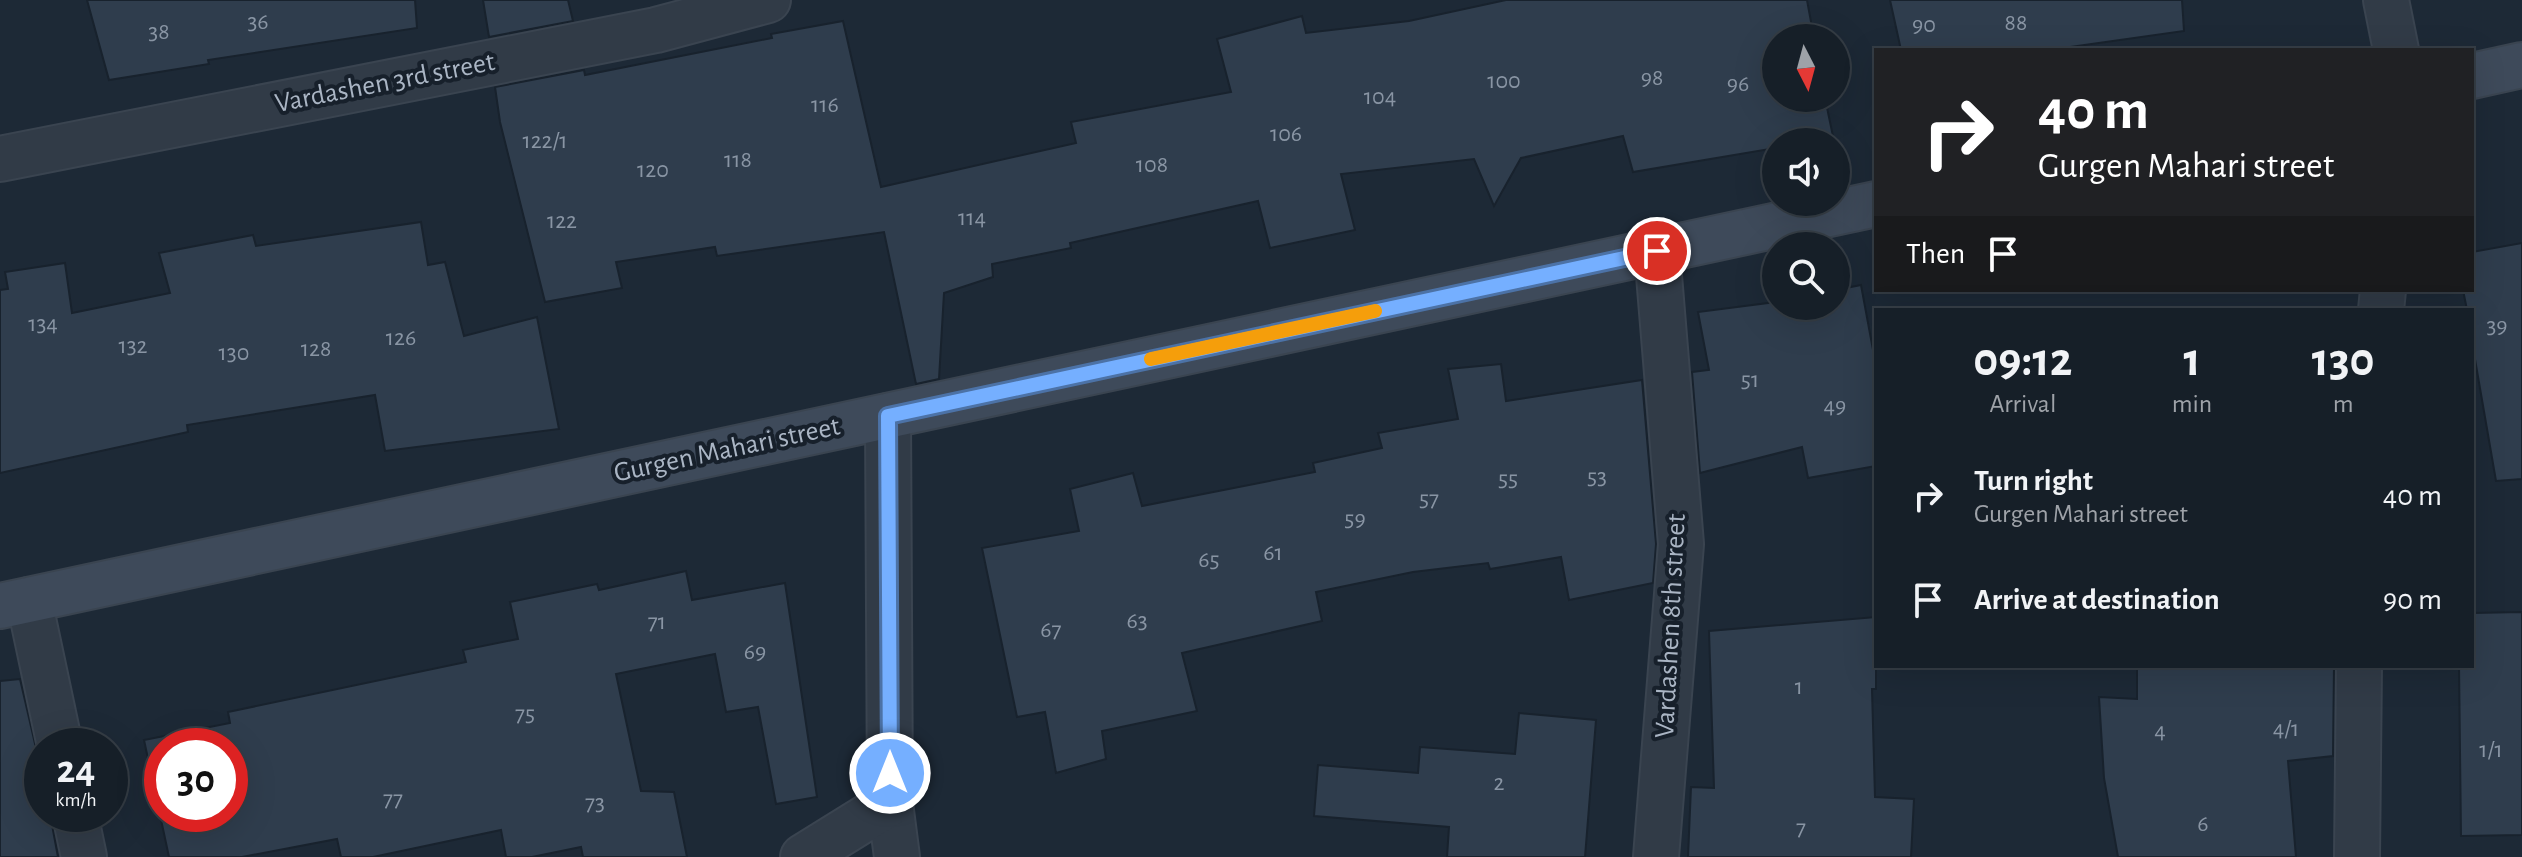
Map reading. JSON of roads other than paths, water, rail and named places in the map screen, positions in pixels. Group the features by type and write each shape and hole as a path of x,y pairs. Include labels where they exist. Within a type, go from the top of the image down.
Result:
{"main road":[{"path":"2474,76 2522,65"},
{"name":"Gurgen Mahari street","path":"14,603 1874,204"}],"street":[{"name":"Vardashen 3rd street","path":"0,159 656,30 768,0"},
{"path":"2386,0 2396,48"},
{"name":"Vardashen 8th street","path":"1656,857 1681,544 1657,251"},
{"path":"803,857 894,828 888,416"},
{"path":"14,603 54,728"},
{"path":"2357,857 2359,668"},
{"path":"79,832 84,857"}]}
